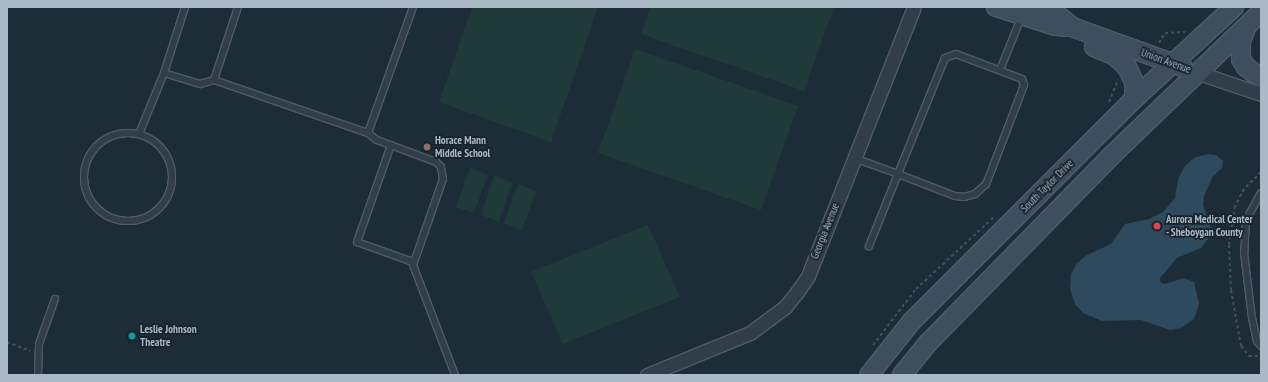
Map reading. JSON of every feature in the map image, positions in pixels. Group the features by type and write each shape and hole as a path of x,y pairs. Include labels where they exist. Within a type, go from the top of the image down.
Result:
{"main road":[{"name":"Union Avenue","path":"996,7 1021,16 1042,15 1199,73"},
{"name":"South Taylor Drive","path":"869,375 912,321 1134,99 1234,7"},
{"path":"902,375 928,343 1110,156 1199,73 1261,12"},
{"path":"1042,15 1065,36 1112,54 1123,62 1133,78 1134,99"},
{"path":"1248,25 1241,42 1241,59 1246,67 1261,78"}],"street":[{"name":"Georgia Avenue","path":"647,375 750,333 784,307 808,276 914,7"},
{"name":"Union Avenue","path":"1199,73 1261,94"}],"lane":[{"path":"139,134 164,73 185,7"},
{"path":"214,80 238,7"},
{"path":"368,133 413,7"},
{"path":"1000,70 1021,16"},
{"path":"854,158 898,174 964,197 975,194 986,184 1024,85 1022,79 956,54 945,58 898,174 869,246"},
{"path":"164,73 200,84 214,80 368,133 391,145 436,162 442,170 442,179 413,262 417,280 455,375"},
{"path":"124,133 139,134 152,140 163,149 170,162 173,176 171,190 165,203 155,213 142,219 128,221 114,219 96,206 85,187 84,172 88,158 97,145 110,137 124,133"},
{"path":"391,145 357,242 413,262"},
{"path":"1261,193 1246,220 1244,253 1252,318 1257,341 1261,346"},
{"path":"38,375 39,344 55,299"}],"path":[{"path":"7,342 39,354"}],"green space":[{"path":"472,7 598,7 551,142 439,102"},
{"path":"650,7 834,7 804,91 641,34"},
{"path":"635,49 798,106 761,210 598,153"},
{"path":"470,168 488,174 474,213 456,207"},
{"path":"494,176 512,182 499,222 481,215"},
{"path":"518,184 536,191 522,230 504,223"},
{"path":"648,225 680,297 563,344 531,272"}],"water":[{"path":"1207,154 1216,155 1223,161 1222,168 1213,176 1204,196 1203,205 1211,228 1208,239 1201,248 1177,258 1160,278 1161,283 1165,284 1184,278 1194,282 1199,304 1194,319 1181,328 1170,330 1141,320 1102,321 1083,313 1075,304 1070,289 1071,274 1077,263 1087,255 1111,244 1125,224 1149,219 1163,212 1175,198 1178,179 1185,166 1194,158"}],"place":[{"name":"Horace Mann Middle School","path":"427,147"},
{"name":"Aurora Medical Center - Sheboygan County","path":"1157,226"},
{"name":"Leslie Johnson Theatre","path":"132,336"}]}
